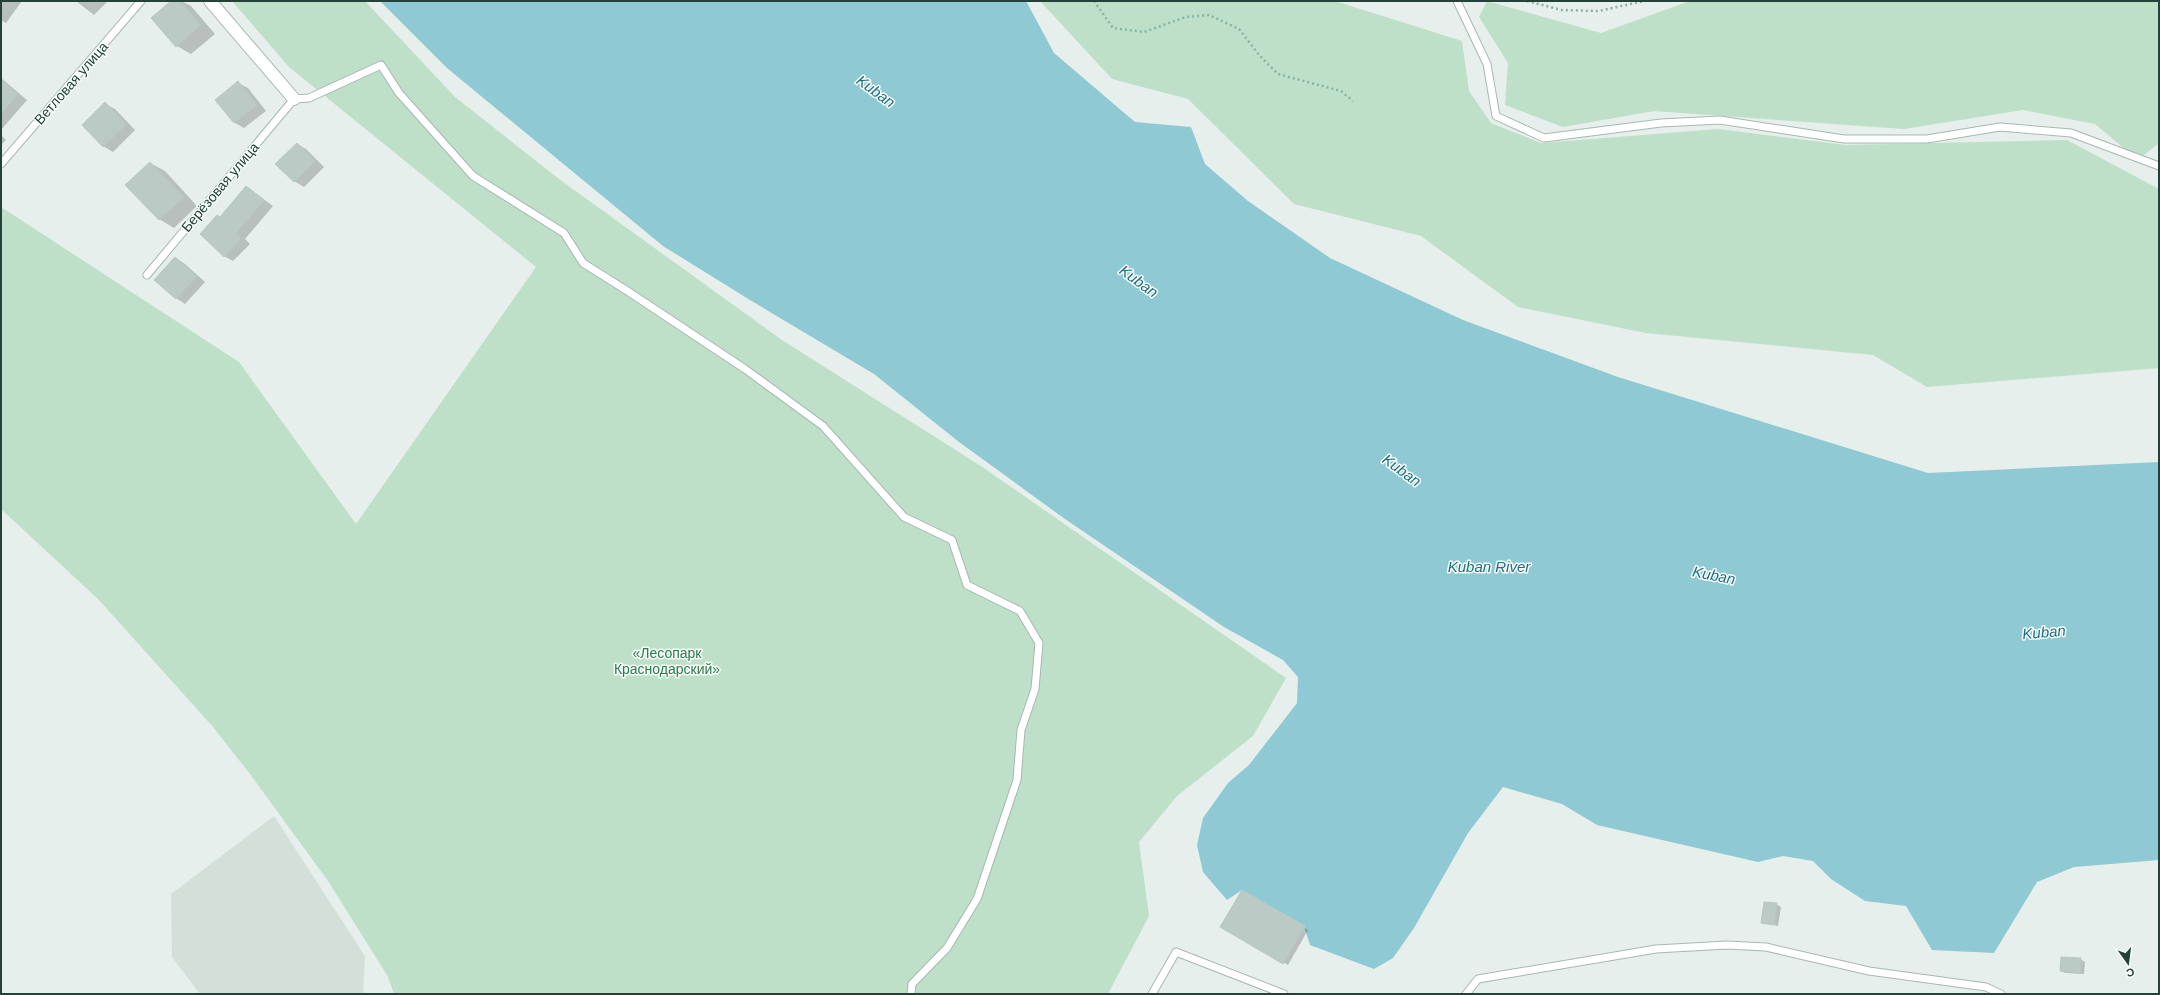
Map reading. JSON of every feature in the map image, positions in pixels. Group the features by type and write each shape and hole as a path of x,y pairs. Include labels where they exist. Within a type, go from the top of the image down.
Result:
{"street":[{"path":"210,1 294,99"}],"lane":[{"name":"Ветловая улица","path":"1,164 141,1"},
{"path":"1457,1 1487,64 1496,116 1544,138 1661,123 1720,120 1844,139 1927,139 2000,127 2071,133 2159,166"},
{"path":"294,99 309,98 381,65 399,93 473,176 564,233 583,264 629,292 746,369 823,426 904,517 952,540 967,585 1020,612 1039,643 1035,689 1021,730 1017,780 977,899 947,948 912,984 911,994"},
{"name":"Берёзовая улица","path":"147,275 294,99"},
{"path":"1466,994 1478,978 1656,949 1727,945 1766,947 1869,971 1986,987 2001,994"},
{"path":"1152,994 1176,952 1284,994"}],"path":[{"path":"1094,1 1113,28 1144,32 1186,17 1209,15 1239,29 1259,55 1278,74 1341,91 1353,101"},
{"path":"1527,1 1562,10 1599,11 1644,1"}],"shaded area":[{"path":"274,816 365,956 363,994 200,994 172,957 171,894"}],"green space":[{"name":"«Лесопарк Краснодарский»","path":"232,1 365,1 455,97 559,179 782,340 981,466 1286,678 1253,736 1177,796 1139,842 1149,916 1108,994 394,994 387,975 328,881 250,774 213,727 99,600 1,509 1,207 239,362 356,524 536,267 289,67"},
{"path":"1040,1 1335,1 1462,41 1469,91 1491,123 1541,143 1718,129 1846,145 2067,140 2159,189 2159,368 1927,387 1873,355 1646,333 1518,307 1421,236 1294,204 1188,99 1112,79"},
{"path":"1487,1 1601,33 1690,1 2159,1 2159,143 2138,160 2095,124 2023,110 1904,129 1654,111 1563,127 1505,105 1508,63 1479,17"}],"water":[{"name":"Kuban River","path":"380,1 1026,1 1054,53 1135,122 1191,127 1205,164 1248,201 1330,258 1463,320 1618,377 1928,473 2159,462 2159,860 2074,867 2037,882 1994,953 1932,950 1906,906 1865,901 1831,879 1813,861 1783,856 1758,862 1597,825 1562,804 1503,787 1468,833 1414,928 1393,958 1374,969 1310,945 1304,926 1242,890 1227,900 1203,872 1197,845 1203,818 1228,783 1249,765 1297,703 1298,677 1283,660 1224,627 1065,519 959,442 874,374 663,246 447,68"}],"building":[{"path":"171,1 180,1 201,25 176,47 151,18"},
{"path":"1,79 18,94 1,114"},
{"path":"238,81 257,105 234,123 215,100"},
{"path":"105,102 126,124 103,147 82,125"},
{"path":"297,143 315,161 294,182 275,164"},
{"path":"150,162 184,197 159,220 125,185"},
{"path":"246,186 264,200 236,233 241,238 224,257 200,234 217,215 220,217"},
{"path":"175,257 197,276 176,299 154,280"},
{"path":"1242,890 1305,926 1283,964 1220,927"},
{"path":"1764,902 1777,903 1774,925 1761,923"},
{"path":"2061,957 2081,958 2080,973 2060,971"}],"water label":[{"name":"Kuban","path":"876,91"},
{"name":"Kuban","path":"1139,281"},
{"name":"Kuban","path":"1402,470"},
{"name":"Kuban","path":"1714,575"},
{"name":"Kuban","path":"2044,632"}]}
